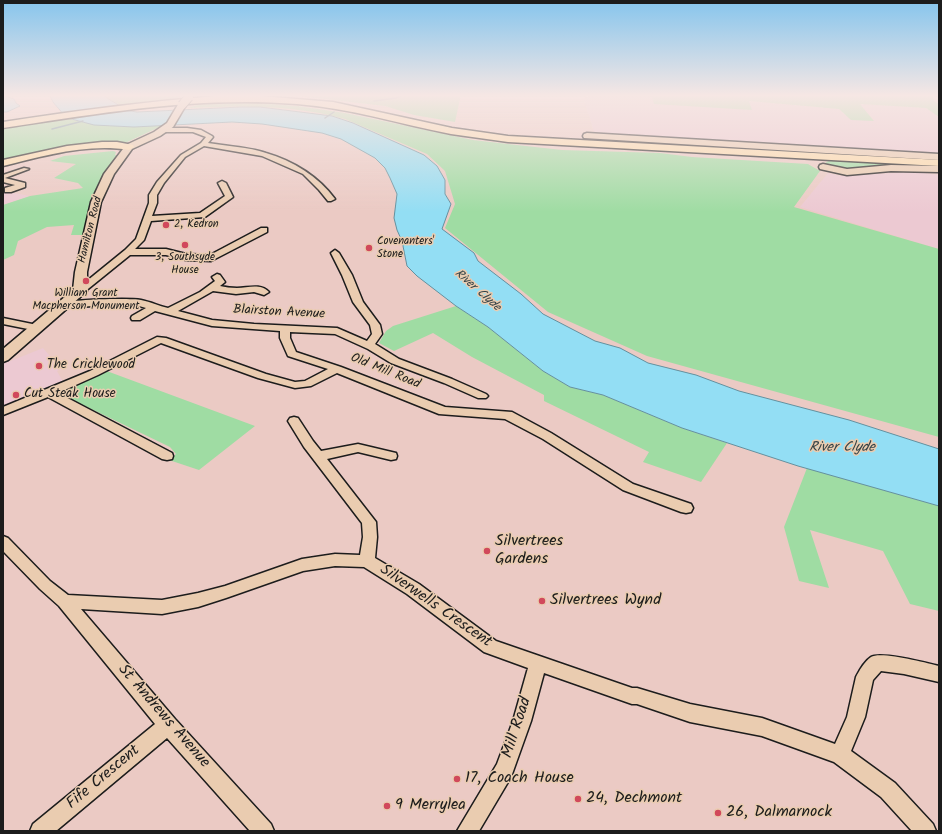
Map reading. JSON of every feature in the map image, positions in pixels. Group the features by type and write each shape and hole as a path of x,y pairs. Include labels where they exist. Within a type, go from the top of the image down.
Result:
{"highway":[{"path":"472,134 508,139 939,162"},
{"path":"494,134 528,138 939,162"},
{"path":"555,134 587,136"},
{"path":"3,164 80,151 128,147"},
{"path":"780,154 808,159 822,166 821,161 824,160 849,158"}],"main road":[{"name":"Hamilton Road","path":"80,291 81,272 96,202 109,174 128,147 155,134"},
{"path":"587,136 939,157"},
{"path":"3,357 80,291"}],"street":[{"path":"80,291 128,252 140,240 153,203 153,195 161,182 183,156 203,144 210,136 207,134"},
{"path":"203,144 264,154 305,173 326,187 331,199"},
{"path":"822,166 835,170 852,172 886,168 939,169"},
{"path":"3,178 26,169"},
{"path":"3,178 22,185 8,190"},
{"path":"148,219 205,214 229,197 222,183"},
{"path":"128,252 166,252 186,257 211,258 264,230"},
{"path":"335,253 347,275 358,302 375,325 377,334 369,345"},
{"path":"169,312 220,282 217,277"},
{"path":"210,288 236,291 257,286 264,292"},
{"name":"Blairston Avenue","path":"63,305 129,302 140,303 212,323 238,326 337,331 369,345 395,360 424,373 448,380 482,396"},
{"path":"136,318 154,307"},
{"path":"3,321 38,328"},
{"path":"285,328 285,338 292,354 337,370"},
{"name":"Old Mill Road","path":"3,411 94,373 156,340 171,343 262,376 295,386 307,384 337,370 443,411 508,415 547,436 628,487 686,508"},
{"path":"49,393 167,456"},
{"path":"294,421 308,444 370,522 367,561"},
{"path":"318,456 358,448 391,456"},
{"path":"6,550 65,601"},
{"name":"Silverwells Crescent","path":"65,601 162,607 198,600 226,592 302,565 335,560 367,561 413,589 490,647 632,696 637,696 690,713 762,727 840,755 888,790 926,831"},
{"name":"St Andrews Avenue","path":"65,601 168,725 264,831"},
{"path":"840,755 856,716 865,678 877,663 904,666 939,674"},
{"name":"Mill Road","path":"468,831 504,770 522,720 538,664"},
{"name":"Fife Crescent","path":"40,831 168,725"}],"shaded area":[{"path":"623,134 939,134 939,155"},
{"path":"914,172 939,175 939,249 800,207 828,173 841,176"},
{"path":"3,191 30,196 3,205"},
{"path":"43,348 61,369 57,371 63,382 3,407 3,364"}],"green space":[{"path":"3,134 145,134 125,143 60,149 3,160"},
{"path":"380,134 444,134 473,140 562,150 660,153 692,157 808,164 820,171 794,207 939,249 939,437 647,356 548,312 445,228 455,204 445,171 427,154"},
{"path":"113,151 116,152 115,155 117,155 91,198 83,235 71,235 74,225 47,227 18,241 14,255 3,260 3,205 30,196 83,188 78,183 54,178 76,164 50,161 64,156"},
{"path":"830,160 939,166 939,168 852,170 826,165 825,163"},
{"path":"456,306 488,327 543,371 570,387 603,395 682,428 727,443 701,482 643,462 649,452 544,401 544,395 472,357 433,333 394,351 379,343 386,331 393,326"},
{"path":"104,370 255,426 199,470 169,460 176,454 170,447 56,392"},
{"path":"807,468 939,506 939,611 910,604 883,551 810,530 829,588 799,581 784,527"}],"water":[{"name":"River Clyde","path":"325,134 377,134 424,155 437,166 445,180 445,194 451,204 442,229 474,253 478,261 521,294 543,314 595,341 620,348 648,363 696,375 739,391 849,420 939,449 939,506 798,466 682,428 603,395 570,387 543,371 488,327 456,306 417,276 407,266 402,241 394,218 397,194 385,168 375,158 341,139"}],"place":[{"name":"2, Kedron","path":"166,225"},
{"name":"3, Southsyde House","path":"185,245"},
{"name":"Covenanters' Stone","path":"369,248"},
{"name":"William Grant Macpherson Monument","path":"86,281"},
{"name":"The Cricklewood","path":"39,366"},
{"name":"Cut Steak House","path":"16,395"},
{"name":"Silvertrees Gardens","path":"487,551"},
{"name":"Silvertrees Wynd","path":"542,601"},
{"name":"17, Coach House","path":"457,779"},
{"name":"24, Dechmont","path":"578,799"},
{"name":"9 Merrylea","path":"387,806"},
{"name":"26, Dalmarnock","path":"718,813"}]}
